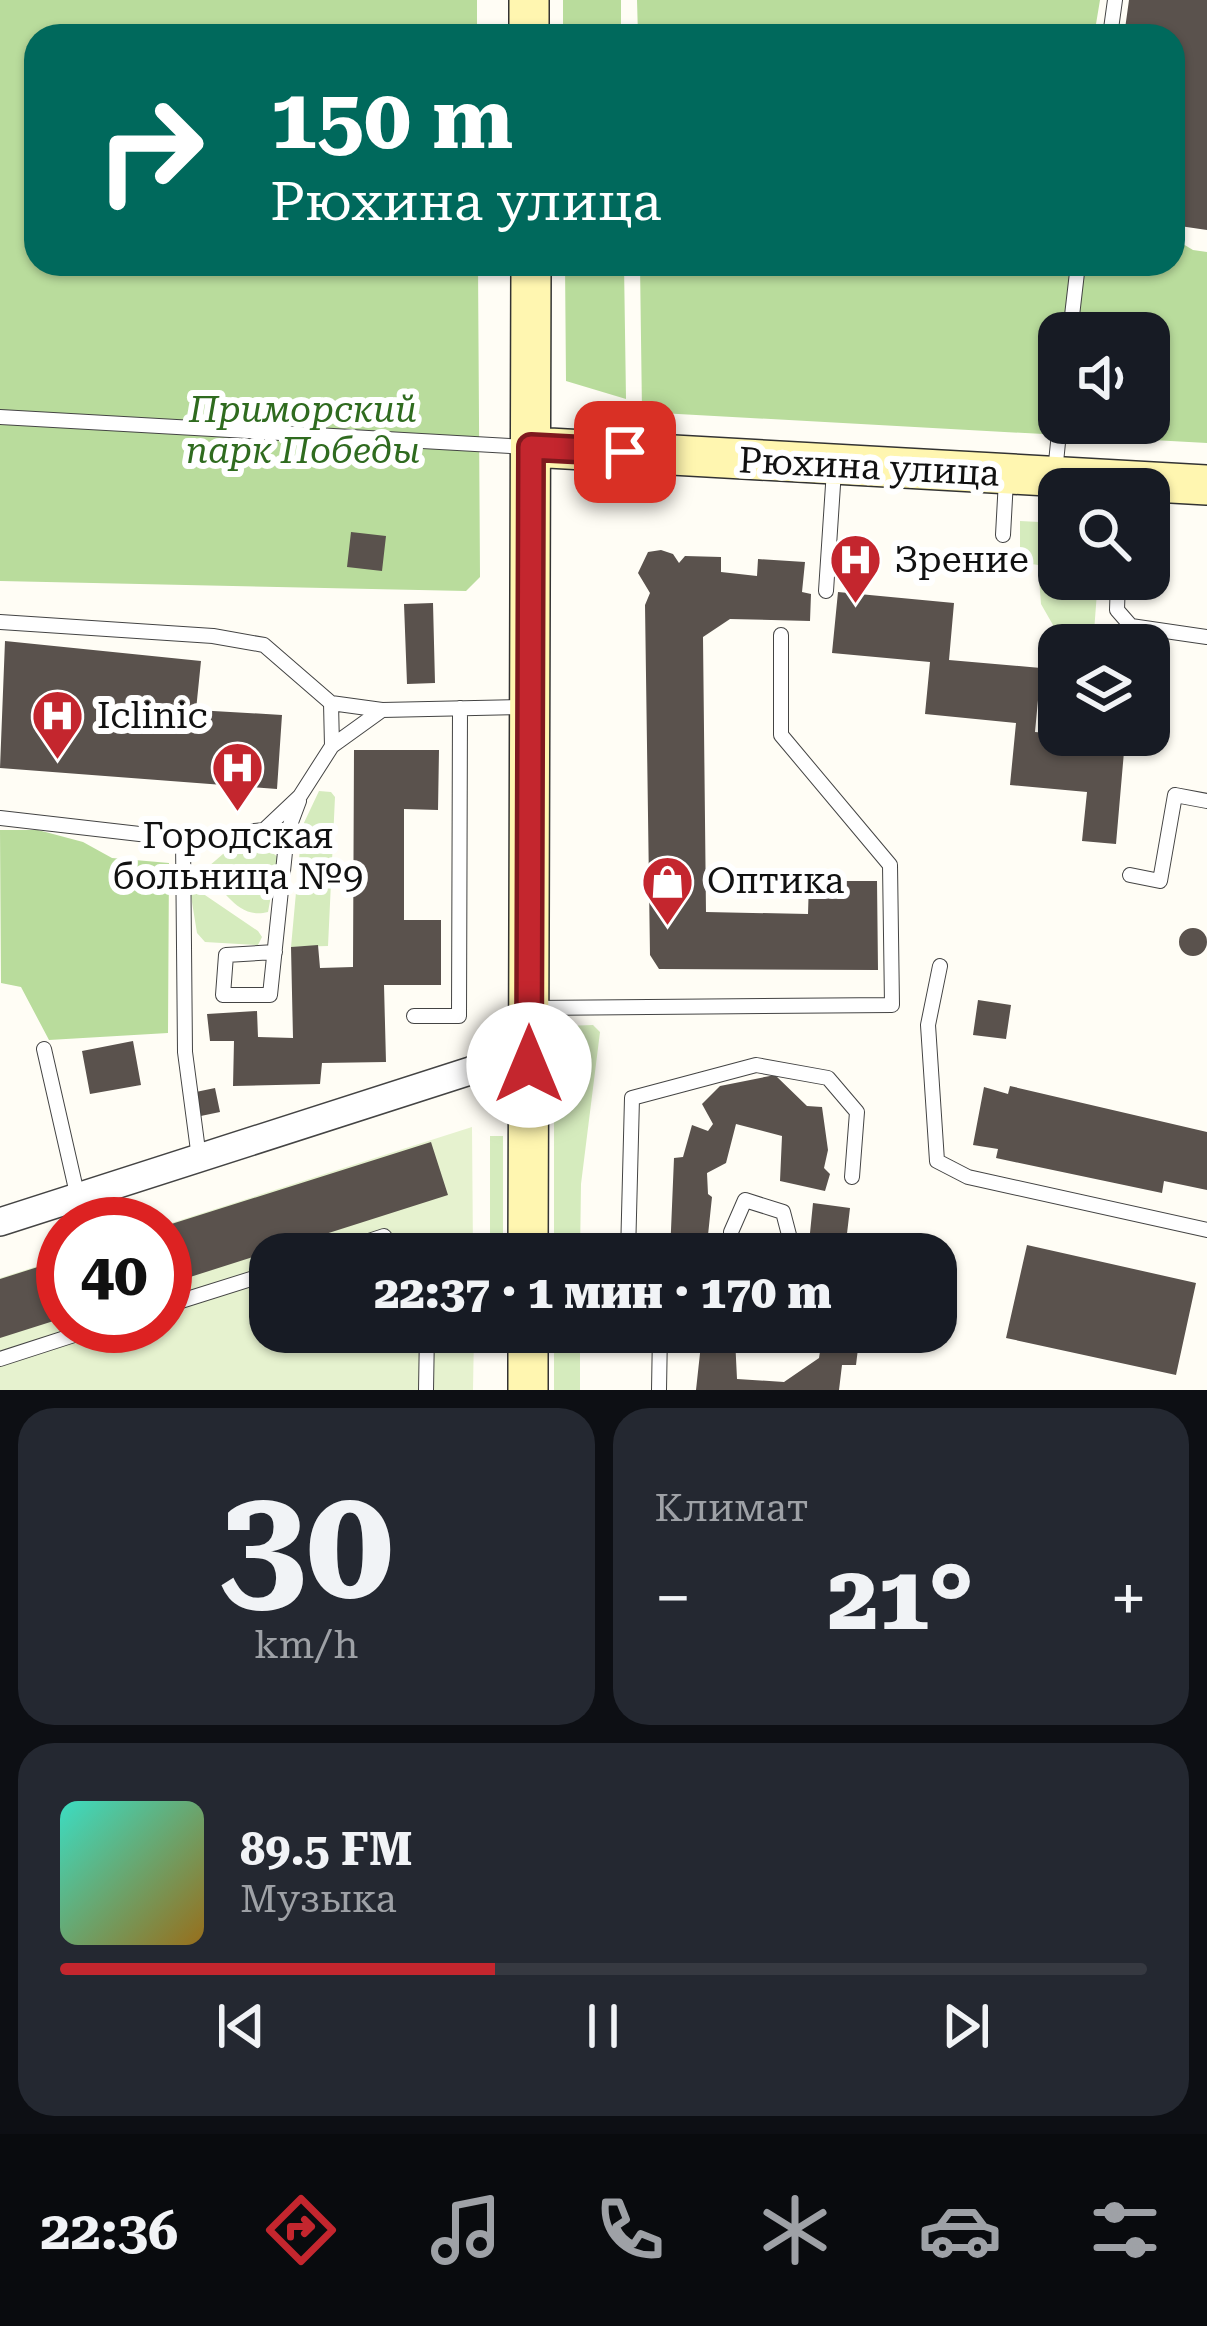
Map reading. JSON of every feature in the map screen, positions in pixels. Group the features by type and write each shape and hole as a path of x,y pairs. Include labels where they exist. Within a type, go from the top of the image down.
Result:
{"street":[{"path":"528,1233 531,276"},
{"name":"Рюхина улица","path":"531,447 1038,477"},
{"name":"Рюхина улица","path":"1170,485 1207,485"},
{"path":"81,1197 470,1071 529,1065"},
{"path":"0,1222 36,1211"},
{"path":"528,1353 528,1390"}],"lane":[{"path":"1072,312 1077,276"},
{"path":"0,417 531,447"},
{"path":"826,591 834,464"},
{"path":"1003,536 1006,475"},
{"path":"1117,600 1117,610 1131,626 1207,637"},
{"path":"0,622 213,636 264,645 332,703 382,710 530,706"},
{"path":"529,1008 892,1005 890,865 781,735 781,635"},
{"path":"332,703 332,746"},
{"path":"414,1016 459,1016 460,708"},
{"path":"275,952 226,955 223,995 270,995 275,952 287,833 300,796 332,746 382,710"},
{"path":"1130,875 1160,880 1175,795 1207,801"},
{"path":"264,830 300,796"},
{"path":"0,818 183,839 264,830 287,833"},
{"path":"183,839 185,1052 199,1158"},
{"path":"940,966 928,1025 937,1161 968,1177 1207,1230"},
{"path":"44,1049 78,1197"},
{"path":"629,1233 632,1098 756,1065 828,1078 856,1112 851,1178"},
{"path":"731,1233 745,1200 783,1212 788,1233"},
{"path":"192,1298 249,1280"},
{"path":"0,1359 36,1347"},
{"path":"426,1390 427,1353"},
{"path":"658,1390 659,1353"}],"green space":[{"name":"Приморский парк Победы","path":"0,0 477,0 477,24 24,24 24,276 478,276 480,577 466,591 0,581"},
{"path":"563,0 621,0 621,24 563,24"},
{"path":"637,0 1100,0 1096,24 638,24"},
{"path":"1185,245 1207,252 1207,443 1170,441 1170,312 1038,312 1038,434 642,412 640,276 1185,276"},
{"path":"565,276 624,276 626,399 566,381"},
{"path":"1020,521 1038,522 1038,565 1020,562"},
{"path":"1041,600 1096,600 1095,624 1052,624"},
{"path":"319,791 335,797 328,946 291,947 302,827"},
{"path":"0,830 38,830 83,842 112,858 169,863 168,1033 49,1040 21,987 1,983"},
{"path":"267,849 278,857 268,912 239,907 202,872 223,854"},
{"path":"190,890 199,891 258,931 262,937 258,945 205,942 197,933"},
{"path":"563,1020 564,1026 593,1025 600,1032 581,1184 580,1233 554,1233 554,1032"},
{"path":"472,1127 473,1233 249,1233 249,1353 474,1353 473,1390 0,1390 0,1278 36,1267 36,1353 192,1353 192,1216"},
{"path":"490,1136 503,1136 503,1233 490,1233"},
{"path":"554,1353 580,1353 580,1390 554,1390"}],"building":[{"path":"1129,0 1207,0 1207,230 1185,227 1185,24 1126,24"},
{"path":"351,532 386,536 382,571 347,567"},
{"path":"648,552 673,554 679,563 685,556 721,557 721,572 757,576 758,559 805,562 802,592 811,594 810,621 730,619 703,637 706,912 808,914 809,881 877,881 878,970 659,969 650,955 645,605 650,593 638,573"},
{"path":"838,592 954,603 949,660 1038,668 1038,756 1124,756 1116,844 1082,841 1087,792 1010,785 1016,723 925,714 930,662 832,653"},
{"path":"433,603 435,683 407,684 404,604"},
{"path":"5,641 201,661 196,710 282,715 277,789 0,768"},
{"path":"354,750 439,750 438,810 404,809 404,920 441,920 441,985 384,985 386,1062 322,1063 320,1084 233,1086 234,1041 210,1041 207,1014 257,1011 258,1037 293,1038 291,947 318,945 320,968 353,967"},
{"path":"1193,928 1203,932 1207,942 1203,952 1193,956 1183,952 1179,942 1183,932"},
{"path":"978,1000 1011,1005 1006,1039 973,1035"},
{"path":"133,1041 141,1085 90,1094 82,1051"},
{"path":"775,1075 807,1106 822,1107 828,1150 824,1168 830,1174 825,1191 780,1181 782,1136 736,1124 726,1163 707,1173 712,1197 708,1233 671,1233 674,1158 683,1157 692,1125 708,1131 713,1124 702,1104 720,1086"},
{"path":"1010,1086 1207,1132 1207,1190 1164,1181 1162,1193 996,1158 998,1149 973,1145 984,1087 1008,1094"},
{"path":"215,1088 220,1112 196,1117 191,1093"},
{"path":"431,1142 448,1195 329,1233 249,1233 249,1258 192,1276 192,1217"},
{"path":"813,1203 850,1208 847,1233 810,1233"},
{"path":"1027,1245 1196,1283 1176,1375 1006,1338"},
{"path":"36,1268 36,1327 0,1338 0,1279"},
{"path":"700,1353 736,1353 737,1379 784,1382 820,1353 857,1353 856,1365 842,1365 839,1390 696,1390"}],"place":[{"name":"Зрение","path":"855,606"},
{"name":"Iclinic","path":"58,762"},
{"name":"Городская больница №9","path":"238,814"},
{"name":"Оптика","path":"668,927"}],"route":[{"path":"529,1065 531,447 625,452"}]}
